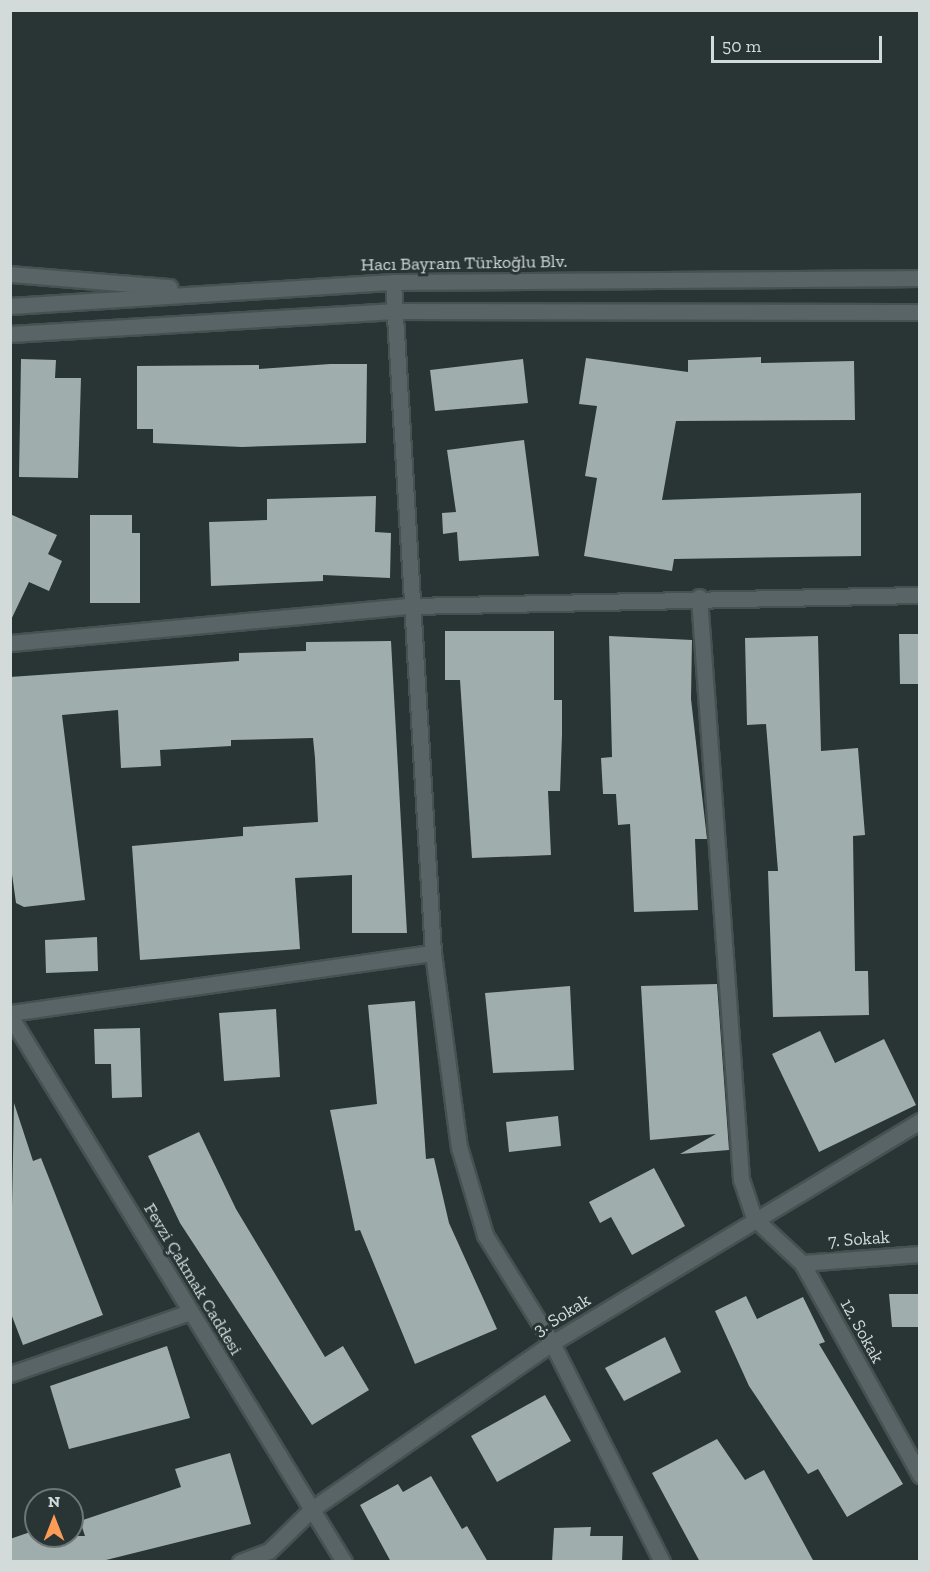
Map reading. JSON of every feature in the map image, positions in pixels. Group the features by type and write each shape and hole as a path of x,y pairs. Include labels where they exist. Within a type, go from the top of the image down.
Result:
{"street":[{"path":"10,274 226,292"},
{"name":"Hacı Bayram Türkoğlu Blv.","path":"10,306 393,282 920,278"},
{"path":"393,282 433,953 459,1147 485,1235 552,1343 662,1562"},
{"path":"10,334 395,311 920,312"},
{"path":"10,643 411,606 699,597 920,595"},
{"path":"699,597 741,1179 754,1218"},
{"path":"10,1015 433,953"},
{"name":"Fevzi Çakmak Caddesi","path":"10,1015 344,1562"},
{"name":"3. Sokak","path":"240,1562 269,1551 312,1509 552,1343 754,1218 920,1121"},
{"name":"12. Sokak","path":"754,1218 802,1263 920,1475"},
{"name":"7. Sokak","path":"802,1263 920,1254"},
{"path":"10,1374 190,1312"}],"building":[{"path":"761,357 761,363 854,361 855,420 676,421 662,500 861,493 861,556 674,559 672,571 584,556 597,478 585,476 597,406 579,404 586,358 688,372 688,360"},
{"path":"21,359 56,360 55,378 81,378 78,478 19,477"},
{"path":"523,359 528,403 435,411 430,370"},
{"path":"367,364 366,443 242,447 153,443 153,429 137,429 137,366 259,365 259,369"},
{"path":"524,440 539,556 459,561 457,532 443,534 442,513 456,512 447,450"},
{"path":"376,496 375,532 391,533 390,578 323,575 323,581 211,586 209,522 267,520 267,499"},
{"path":"10,514 57,535 48,554 62,561 49,591 29,582 10,622"},
{"path":"90,515 132,515 132,533 140,533 140,603 90,603"},
{"path":"445,631 554,631 554,700 562,700 562,735 560,791 548,791 551,855 472,858 460,680 445,680"},
{"path":"899,634 920,634 920,684 900,684"},
{"path":"609,636 692,640 691,699 707,839 695,839 698,910 634,912 630,824 618,825 616,794 603,794 601,758 612,757"},
{"path":"818,636 821,751 858,748 865,835 853,836 855,971 868,971 869,1015 773,1017 768,871 778,871 766,724 747,725 745,638"},
{"path":"391,641 407,933 352,933 352,875 295,878 300,949 140,960 132,846 243,836 243,827 318,822 315,758 313,738 231,740 231,746 160,750 161,766 121,768 118,710 62,715 85,900 24,907 16,903 10,860 10,677 239,661 239,653 306,651 306,642"},
{"path":"97,937 98,971 46,973 45,940"},
{"path":"717,984 729,1150 680,1154 716,1134 650,1140 641,986"},
{"path":"570,986 574,1070 493,1073 485,993"},
{"path":"415,1001 426,1159 434,1158 449,1223 497,1329 415,1364 360,1230 355,1231 330,1110 377,1104 368,1005"},
{"path":"276,1009 280,1077 224,1081 219,1013"},
{"path":"140,1028 142,1097 112,1098 111,1064 95,1064 94,1029"},
{"path":"820,1031 835,1063 884,1039 916,1105 819,1152 772,1054"},
{"path":"14,1103 33,1161 41,1158 103,1315 23,1345 10,1311"},
{"path":"558,1116 561,1146 509,1152 506,1122"},
{"path":"199,1132 236,1209 325,1357 343,1346 369,1390 312,1425 180,1223 148,1156"},
{"path":"654,1168 685,1226 632,1255 611,1217 600,1223 589,1202"},
{"path":"889,1294 920,1294 920,1327 892,1327"},
{"path":"746,1296 757,1319 803,1297 825,1342 819,1344 903,1484 847,1517 818,1469 808,1474 749,1386 715,1311"},
{"path":"665,1337 681,1372 624,1401 605,1368"},
{"path":"167,1346 190,1418 69,1449 50,1386"},
{"path":"545,1395 571,1441 497,1482 471,1436"},
{"path":"717,1439 745,1480 764,1470 814,1562 700,1562 652,1473"},
{"path":"230,1453 251,1524 98,1562 10,1562 10,1539 24,1534 24,1548 84,1548 84,1520 181,1487 175,1469"},
{"path":"431,1476 462,1529 467,1526 488,1562 391,1562 360,1505 398,1484 403,1492"},
{"path":"591,1527 590,1536 623,1536 622,1562 552,1562 554,1528"}]}
